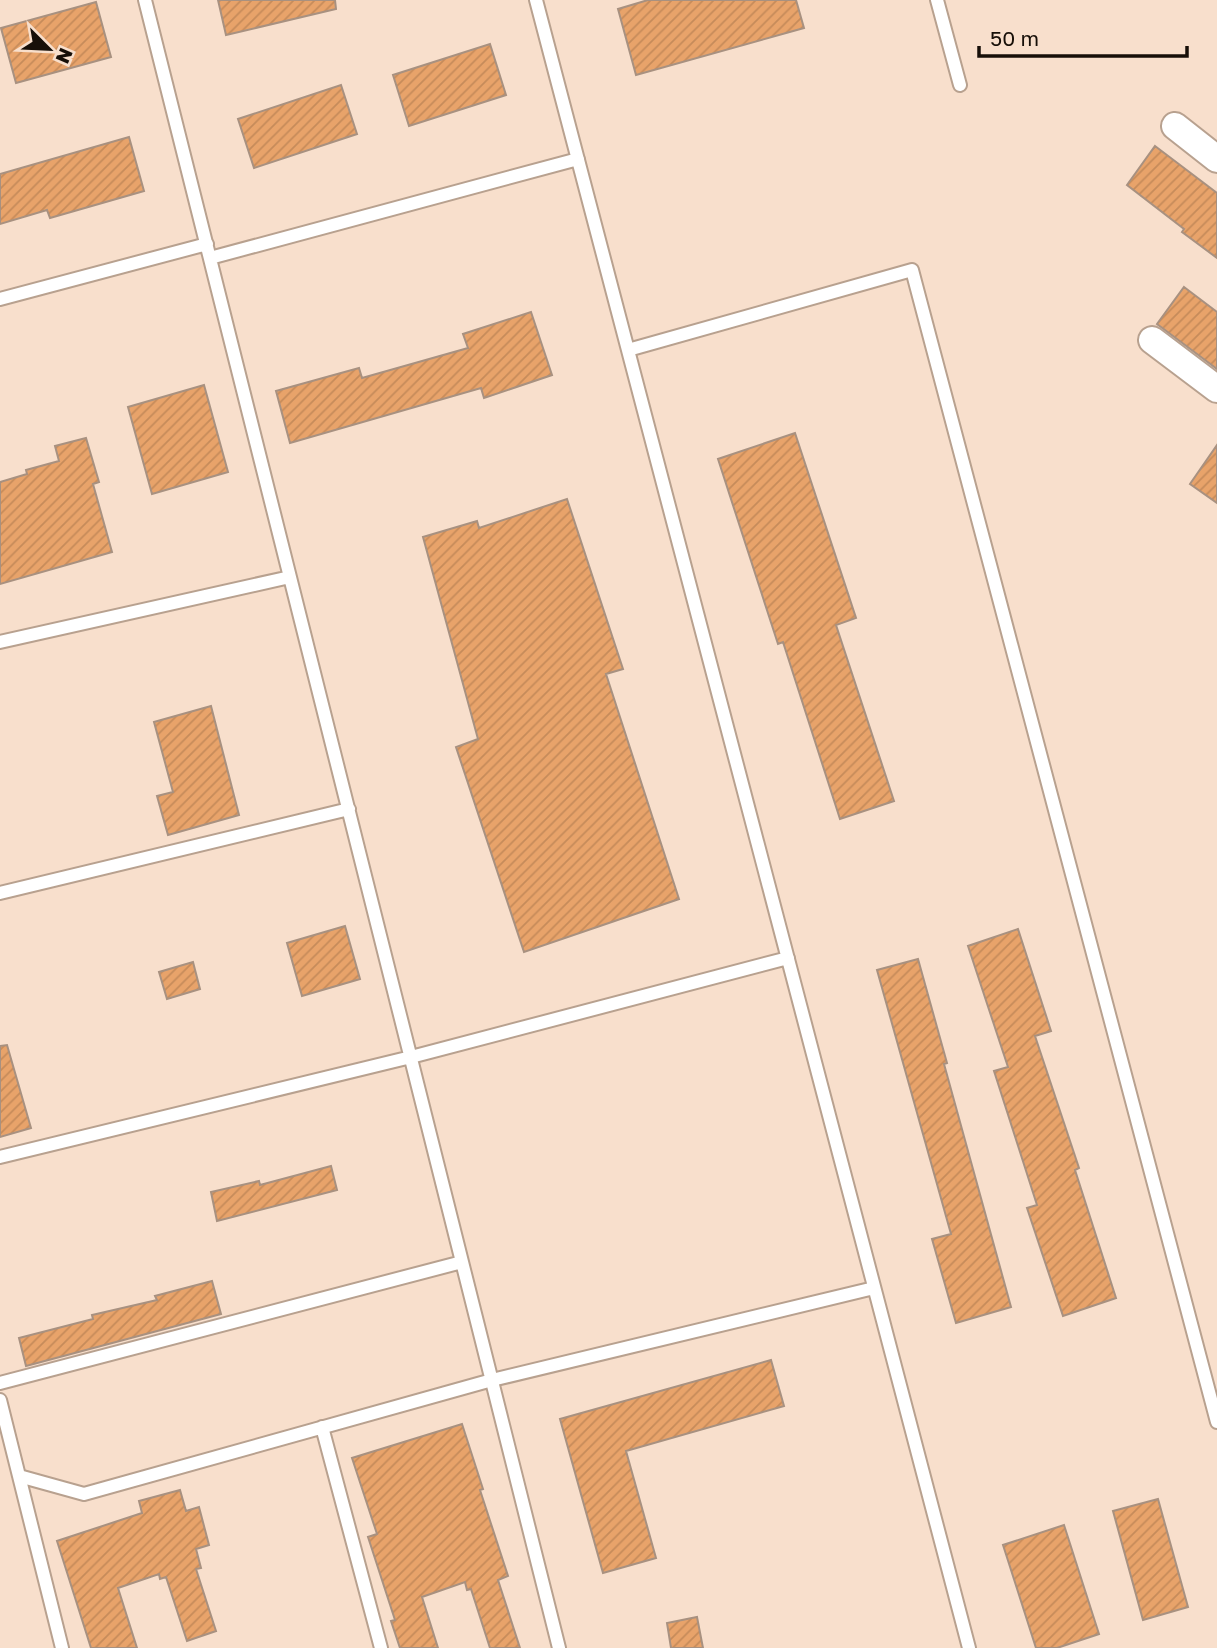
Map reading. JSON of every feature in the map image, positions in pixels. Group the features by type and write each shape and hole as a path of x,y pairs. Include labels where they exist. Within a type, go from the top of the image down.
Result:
{"street":[{"path":"1175,127 1217,159"},
{"path":"1152,340 1217,389"}],"lane":[{"path":"145,0 559,1648"},
{"path":"536,0 969,1648"},
{"path":"937,0 960,85"},
{"path":"210,258 578,159"},
{"path":"0,299 207,244"},
{"path":"628,351 912,270 1217,1422"},
{"path":"0,642 290,577"},
{"path":"0,893 349,809"},
{"path":"0,1157 411,1057 788,958"},
{"path":"0,1382 462,1262"},
{"path":"19,1476 84,1494 492,1380 874,1288"},
{"path":"0,1400 62,1648"},
{"path":"322,1427 381,1648"}],"building":[{"path":"218,0 335,0 336,9 226,35"},
{"path":"648,0 796,0 804,28 636,75 618,9"},
{"path":"96,2 111,57 16,83 1,28"},
{"path":"490,44 506,95 409,126 393,75"},
{"path":"341,85 357,134 254,168 238,119"},
{"path":"129,137 144,191 50,218 47,210 0,224 0,174"},
{"path":"1155,146 1217,193 1217,258 1127,185"},
{"path":"1184,287 1217,312 1217,369 1157,324"},
{"path":"531,312 552,375 484,398 481,388 290,443 276,391 359,368 362,378 468,348 463,334"},
{"path":"204,385 228,472 152,494 128,407"},
{"path":"795,433 856,618 836,625 894,801 840,819 783,642 778,644 718,459"},
{"path":"86,438 99,482 93,484 112,552 0,584 0,482 27,474 26,470 59,461 55,446"},
{"path":"1217,445 1217,503 1190,484"},
{"path":"567,499 623,669 606,674 679,899 524,952 456,747 478,739 423,537 477,521 479,528"},
{"path":"211,706 239,815 168,835 157,796 173,792 154,722"},
{"path":"345,926 360,979 302,996 287,943"},
{"path":"1018,929 1051,1031 1035,1036 1079,1168 1075,1170 1116,1298 1063,1316 1027,1208 1037,1205 994,1071 1008,1067 968,946"},
{"path":"918,959 1011,1307 956,1323 932,1239 951,1234 877,970"},
{"path":"193,962 200,989 167,999 159,972"},
{"path":"7,1045 31,1128 0,1137 0,1046"},
{"path":"331,1166 337,1190 217,1221 211,1192 259,1181 260,1185"},
{"path":"212,1281 221,1314 26,1366 19,1338 93,1319 92,1315 157,1300 155,1296"},
{"path":"771,1360 784,1406 626,1451 656,1558 603,1573 560,1419"},
{"path":"462,1424 508,1576 498,1580 520,1648 490,1648 471,1589 467,1590 465,1582 422,1597 438,1648 400,1648 391,1621 395,1620 368,1537 377,1534 352,1458"},
{"path":"180,1490 186,1511 199,1507 209,1545 196,1549 201,1568 196,1569 216,1631 187,1641 166,1577 160,1579 159,1574 118,1588 137,1648 91,1648 57,1541 142,1513 139,1501"},
{"path":"1158,1499 1188,1607 1143,1620 1113,1511"},
{"path":"1064,1525 1099,1634 1057,1648 1036,1648 1003,1545"},
{"path":"697,1617 703,1648 671,1648 667,1623"}]}
